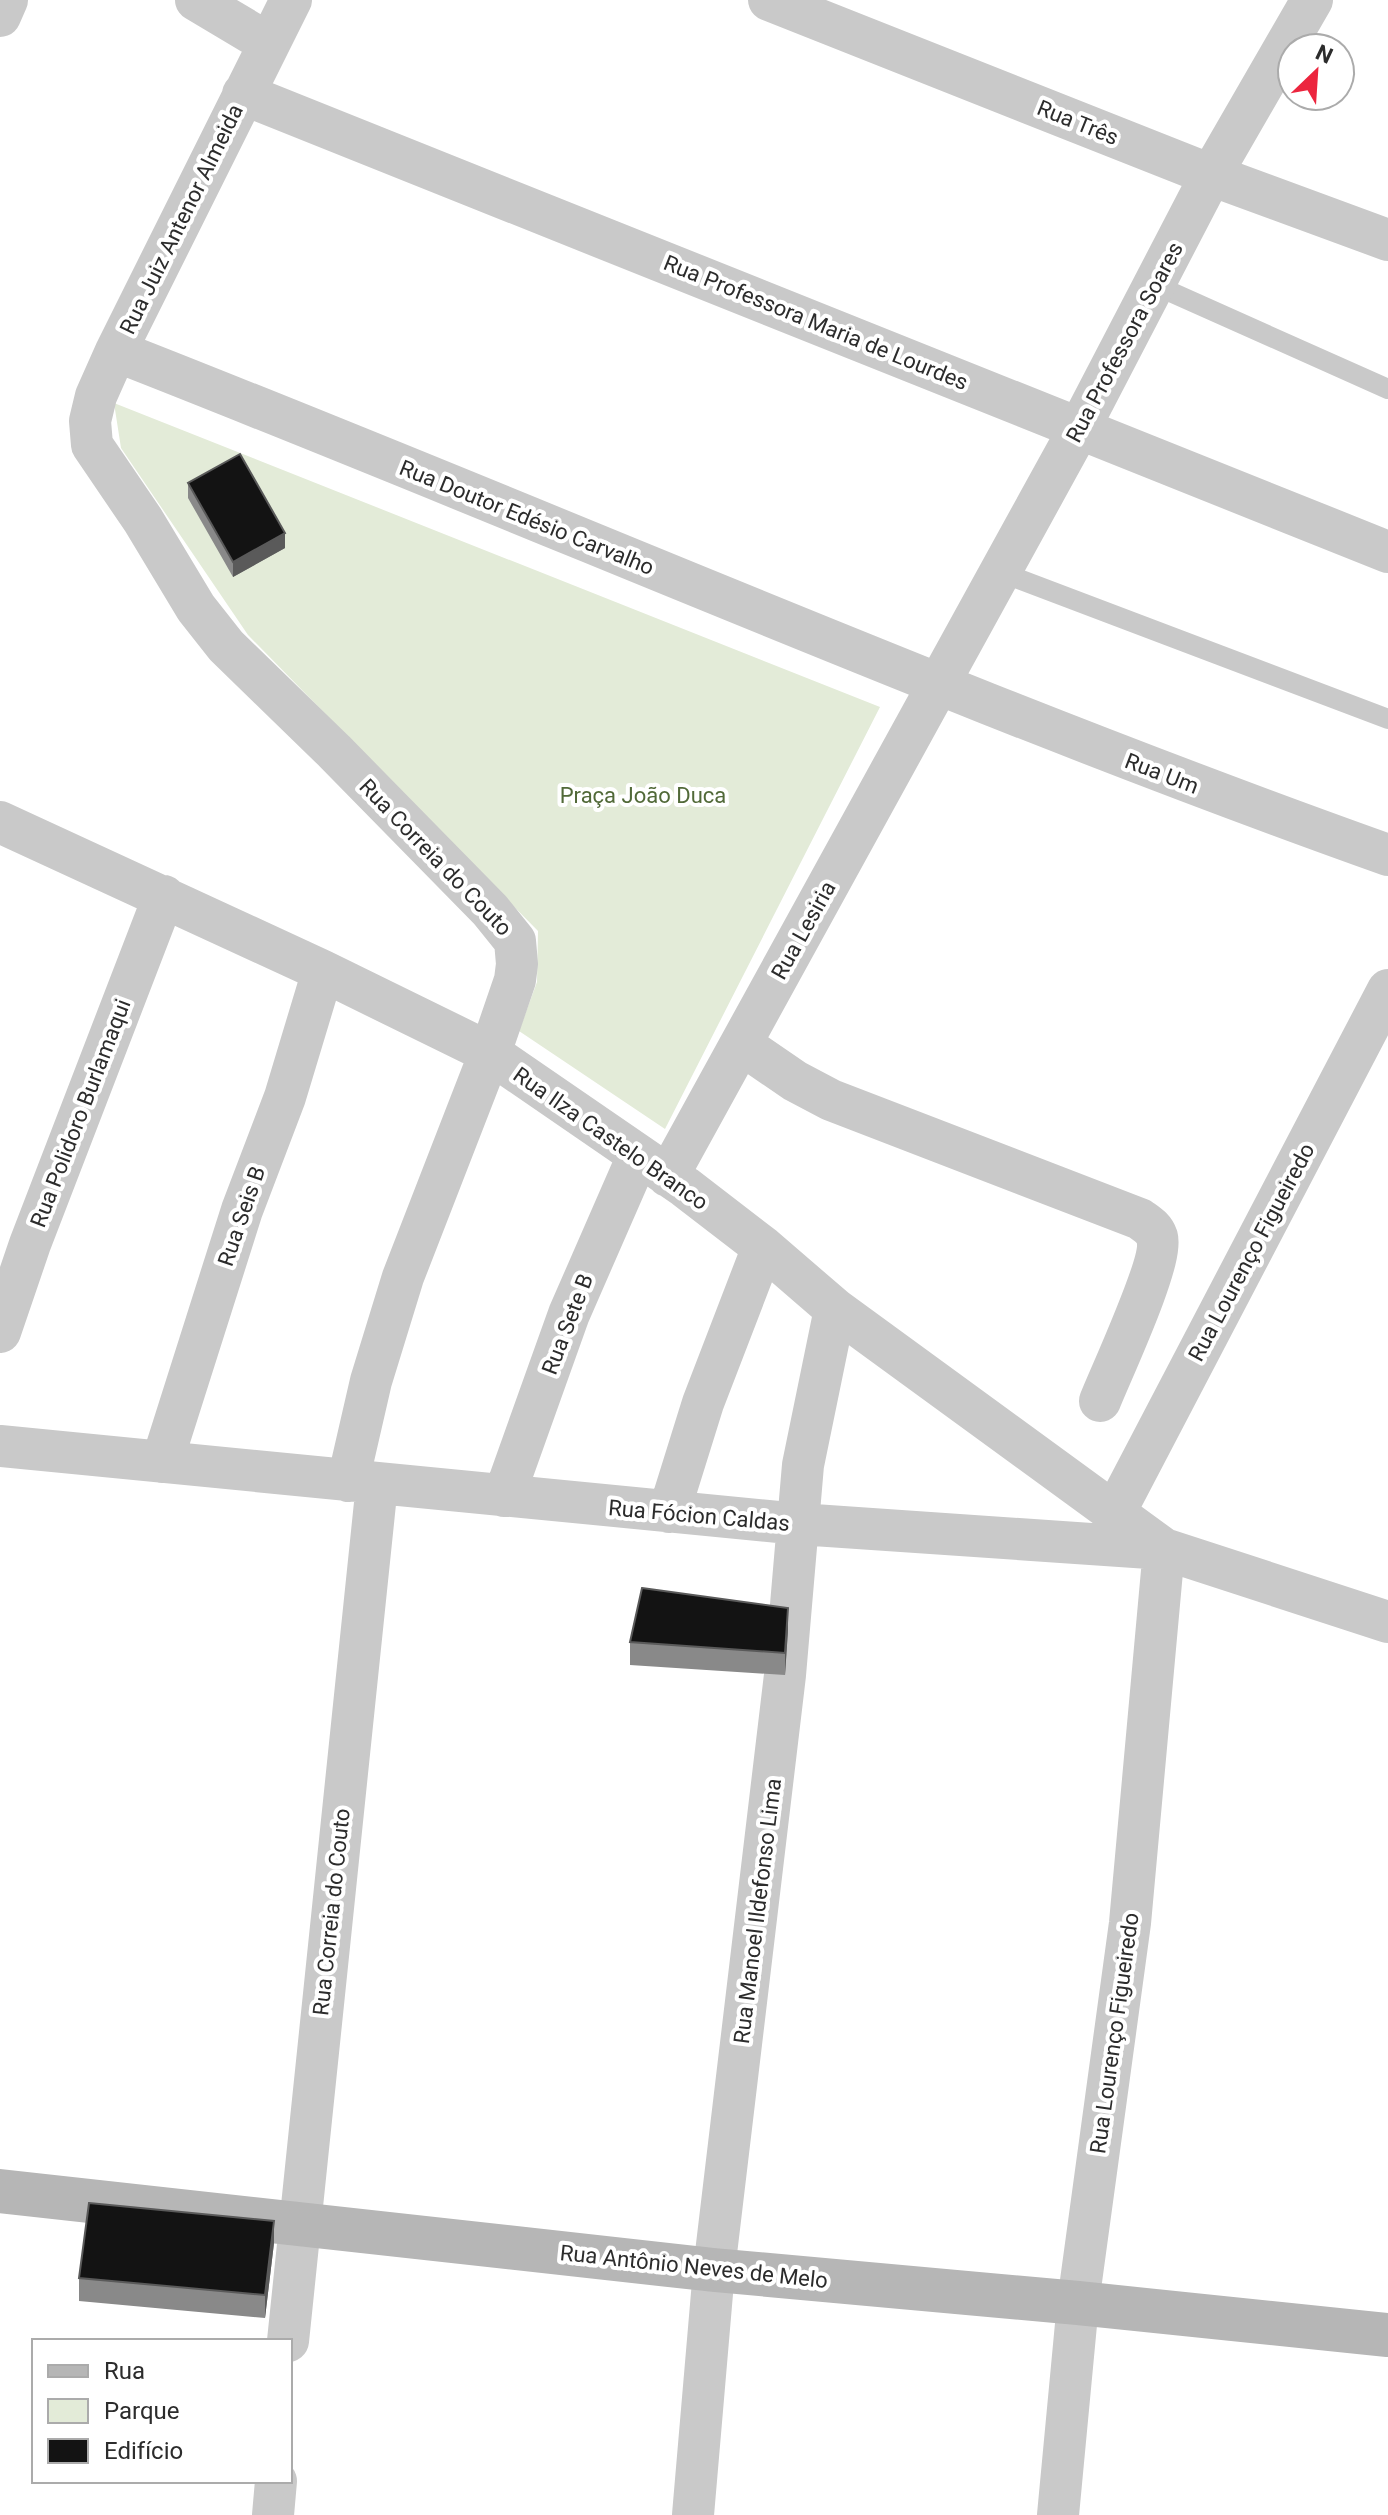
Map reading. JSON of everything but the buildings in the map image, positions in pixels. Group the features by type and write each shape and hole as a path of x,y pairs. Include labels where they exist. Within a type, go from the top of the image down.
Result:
{"street":[{"path":"0,16 7,0"},
{"path":"196,0 268,43"},
{"name":"Rua Juiz Antenor Almeida","path":"92,445 90,421 96,396 116,351 291,0"},
{"name":"Rua Três","path":"769,0 1211,175 1388,240"},
{"name":"Rua Professora Soares","path":"938,684 1080,427 1211,175 1312,0"},
{"name":"Rua Professora Maria de Lourdes","path":"243,94 1388,552"},
{"name":"Rua Doutor Edésio Carvalho","path":"116,351 938,684"},
{"name":"Rua Correia do Couto","path":"92,445 143,520 196,608 226,646 346,763 490,910 515,941 515,980 403,1277 371,1381 288,2339"},
{"name":"Rua Um","path":"938,684 1222,796 1388,855"},
{"name":"Rua Lesiria","path":"653,1166 741,1044 938,684"},
{"name":"Rua Ilza Castelo Branco","path":"1,827 164,896 490,1053 653,1166 763,1247 835,1309 1164,1549"},
{"name":"Rua Polidoro Burlamaqui","path":"0,1332 30,1244 164,896"},
{"name":"Rua Seis B","path":"162,1462 209,1309 285,1097 323,971"},
{"name":"Rua Lourenço Figueiredo","path":"1114,1514 1388,990"},
{"path":"741,1044 795,1081 831,1100 1140,1219 1151,1226 1157,1243 1148,1281 1100,1401"},
{"name":"Rua Sete B","path":"504,1496 569,1314 653,1166"},
{"path":"669,1512 703,1403 763,1247"},
{"name":"Rua Manoel Ildefonso Lima","path":"693,2515 714,2270 785,1675 803,1465 835,1309"},
{"name":"Rua Fócion Caldas","path":"0,1446 799,1524 1164,1549 1388,1622"},
{"name":"Rua Lourenço Figueiredo","path":"1058,2515 1078,2303 1130,1923 1164,1549"},
{"name":"Rua Antônio Neves de Melo","path":"0,2191 714,2270 1388,2335"},
{"path":"273,2515 276,2483"}],"lane":[{"path":"1155,285 1388,389"},
{"path":"1000,572 1388,719"}],"green space":[{"name":"Praça João Duca","path":"114,403 880,707 665,1129 519,1031 537,982 538,931 248,635 121,448"}]}
